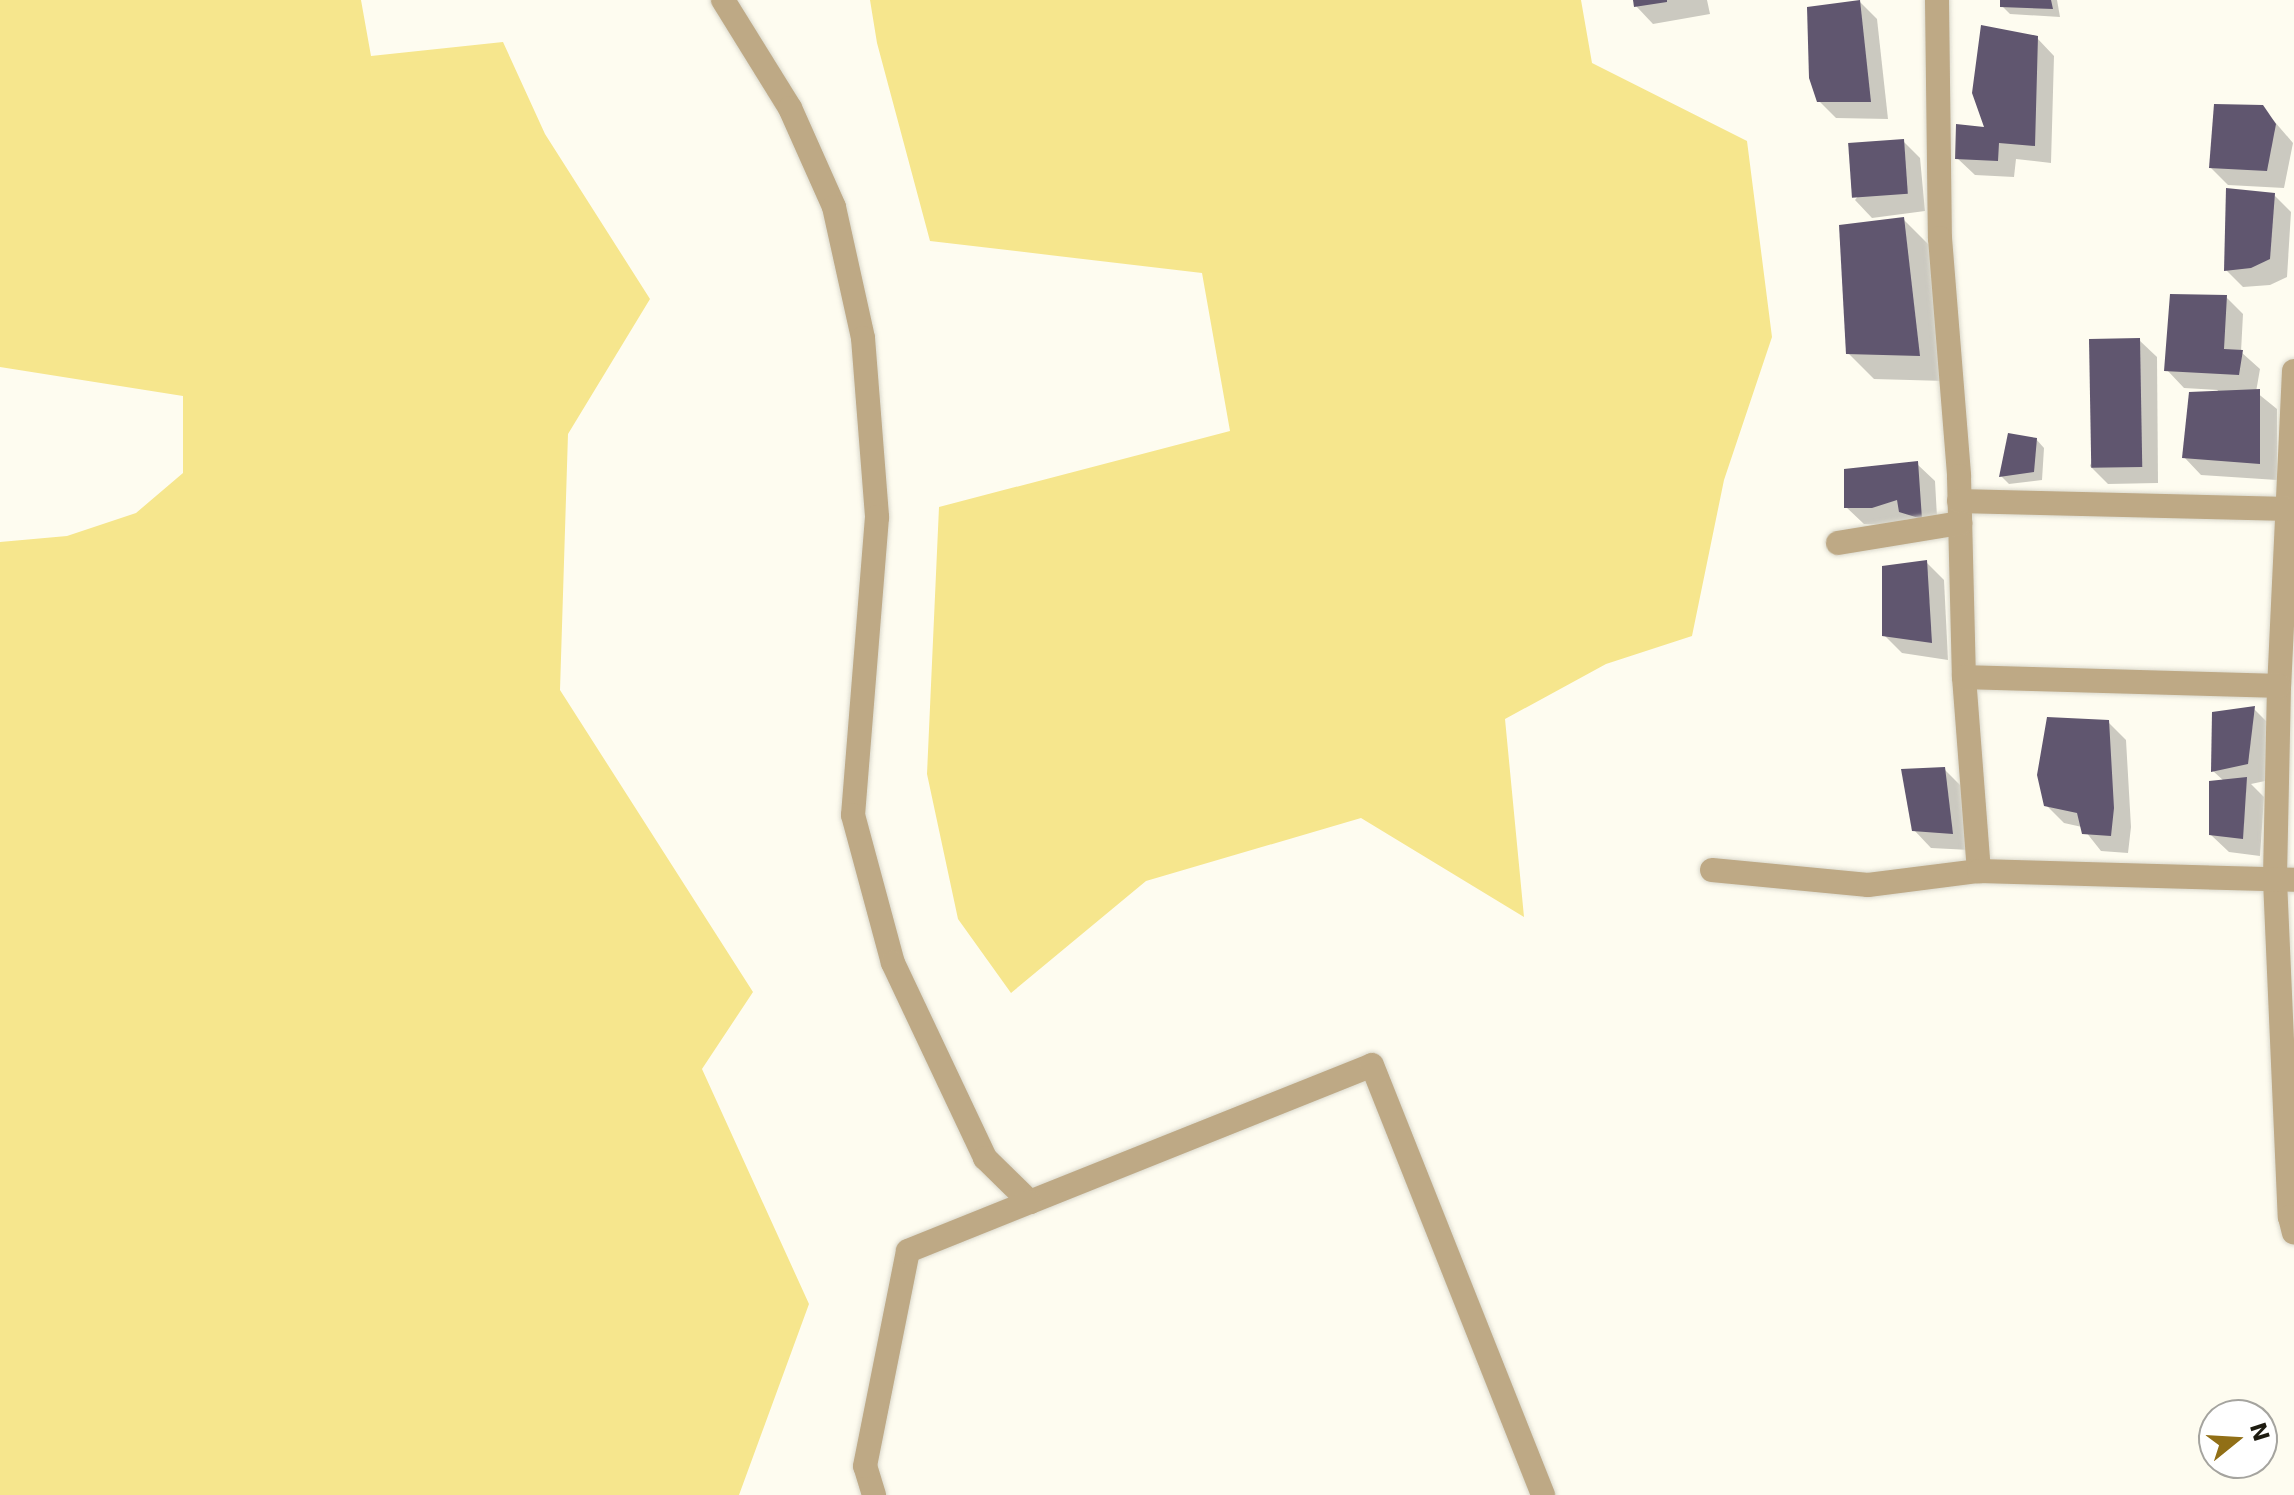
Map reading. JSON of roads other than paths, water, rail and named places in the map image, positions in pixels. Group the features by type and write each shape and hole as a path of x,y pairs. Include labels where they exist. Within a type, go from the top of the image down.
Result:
{"street":[{"path":"723,0 790,108 834,207 863,338 877,517 853,815 893,963 945,1078 985,1158 1030,1202"},
{"path":"1937,0 1940,238 1960,512 1964,677 1979,871"},
{"path":"2294,371 2279,686 2290,1217 2294,1233"},
{"path":"1838,543 1960,512 2288,509"},
{"path":"1964,677 2279,686"},
{"path":"1712,870 1868,885 1979,871 2285,880"},
{"path":"874,1495 865,1466 908,1251 1372,1065 1543,1495"}]}
